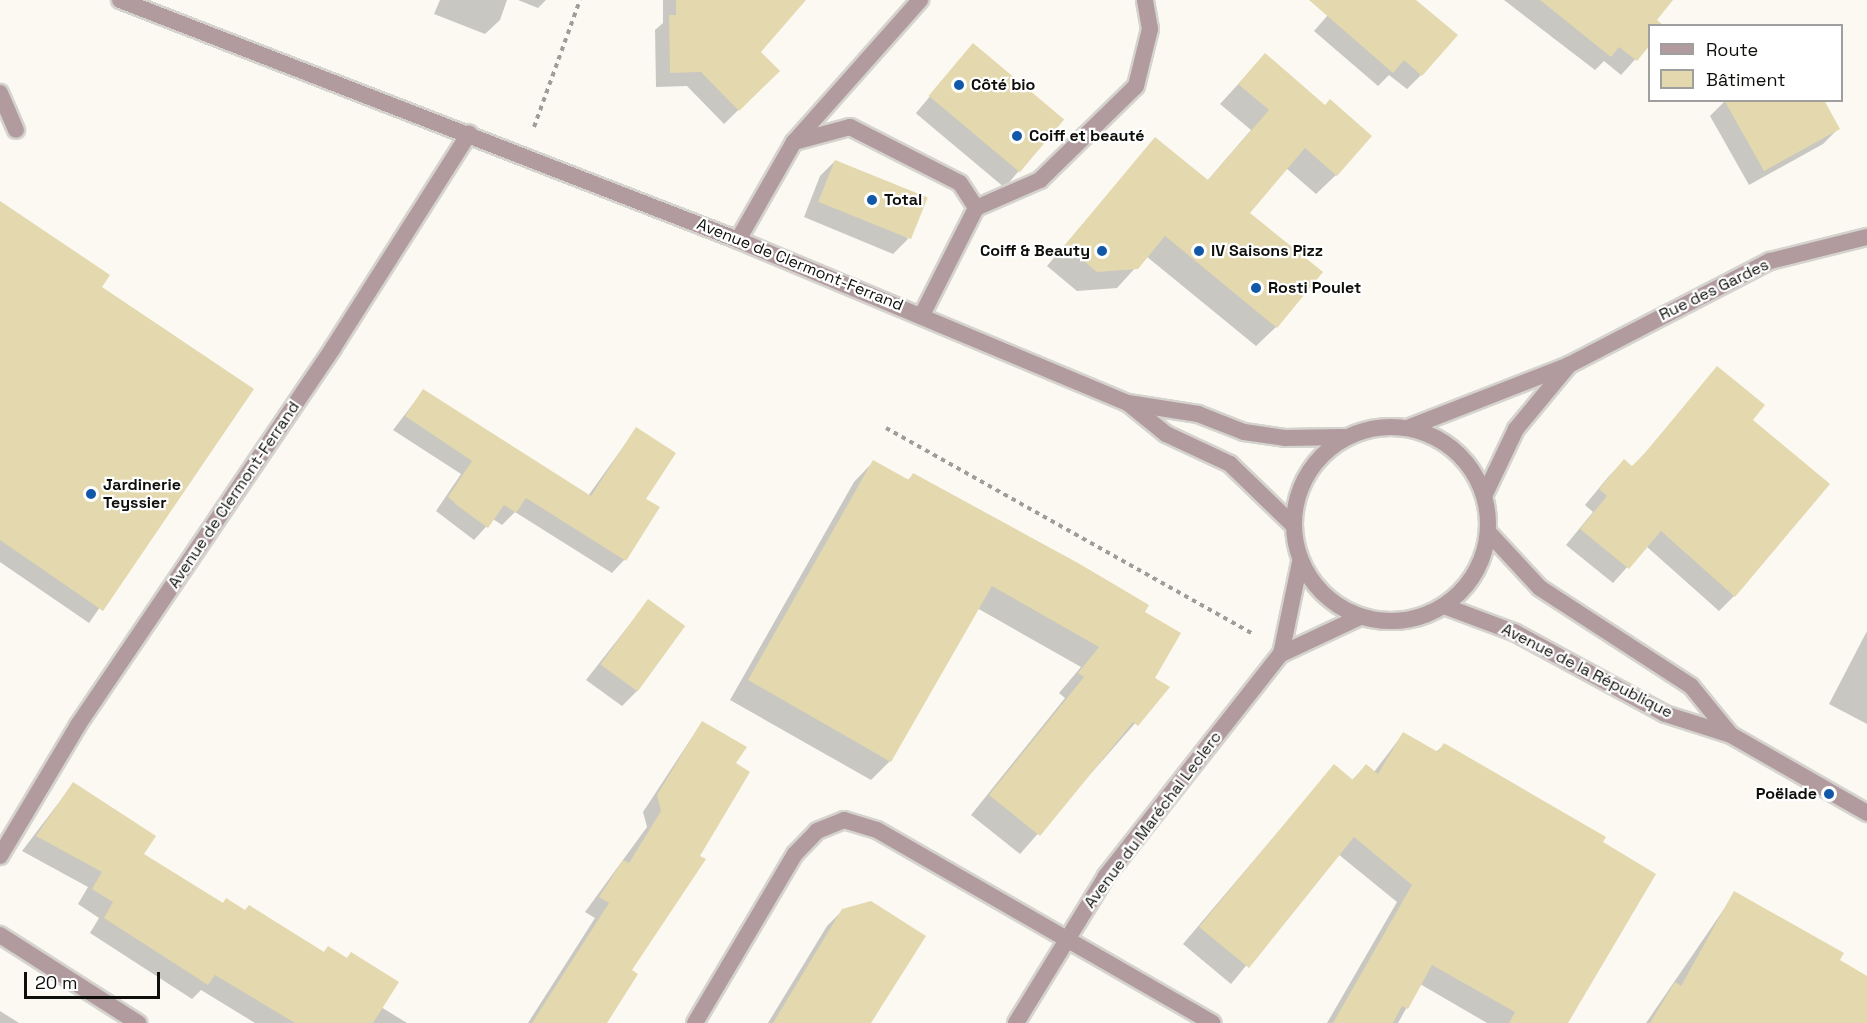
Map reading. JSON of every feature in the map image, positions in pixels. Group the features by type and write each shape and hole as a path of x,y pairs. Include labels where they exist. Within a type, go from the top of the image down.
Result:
{"street":[{"name":"Avenue de Clermont-Ferrand","path":"120,0 738,240 1128,403 1198,414 1244,432 1285,438 1344,436"},
{"path":"738,240 794,142 920,0"},
{"path":"922,315 976,208 1040,180 1136,86 1150,29 1145,0"},
{"path":"0,93 16,130"},
{"path":"794,142 850,127 960,183 976,208"},
{"name":"Avenue de Clermont-Ferrand","path":"0,856 78,725 333,348 469,134"},
{"name":"Rue des Gardes","path":"1410,427 1569,365 1770,261 1867,237"},
{"name":"Rue des Gardes","path":"1485,494 1516,429 1569,365"},
{"name":"Avenue de Clermont-Ferrand","path":"1128,403 1166,435 1230,464 1293,524"},
{"path":"1376,426 1410,427 1443,440 1468,463 1485,494 1489,533 1466,587 1444,606 1418,618 1360,617 1335,605 1300,562 1293,524 1298,489 1317,459 1344,436 1376,426"},
{"name":"Avenue de la République","path":"1489,533 1540,588 1691,686 1731,735"},
{"name":"Avenue du Maréchal Leclerc","path":"1016,1023 1106,876 1281,654 1300,562"},
{"name":"Avenue de la République","path":"1444,606 1514,632 1665,714 1731,735 1867,813"},
{"name":"Avenue du Maréchal Leclerc","path":"1281,654 1360,617"},
{"path":"695,1023 795,854 817,831 844,820 877,830 1212,1023"},
{"path":"0,935 138,1023"}],"path":[{"path":"523,156 580,0"},
{"path":"886,428 1257,636"}],"building":[{"path":"676,0 806,0 761,52 780,71 739,111 701,72 670,73 669,15 676,15"},
{"path":"1309,0 1416,0 1458,35 1422,76 1404,60 1393,73"},
{"path":"1540,0 1673,0 1657,20 1662,24 1648,24 1648,47 1637,61 1619,47 1611,57"},
{"path":"973,43 1064,119 1020,172 929,96"},
{"path":"1265,53 1325,105 1330,99 1372,136 1337,176 1305,148 1250,213 1323,272 1277,328 1165,236 1138,269 1097,272 1065,245 1155,137 1208,180 1269,110 1238,84"},
{"path":"1725,102 1825,102 1840,129 1764,171"},
{"name":"Total","path":"835,160 928,197 911,239 818,202"},
{"name":"Jardinerie Teyssier","path":"0,201 110,275 102,287 254,389 103,611 0,540"},
{"path":"1717,366 1765,405 1753,420 1830,484 1735,597 1661,531 1629,569 1580,529 1607,496 1599,489 1624,459 1632,466 1646,452"},
{"path":"423,389 591,496 636,427 676,453 646,499 660,507 626,561 526,498 516,513 504,505 488,528 458,506 448,497 472,461 405,416"},
{"path":"873,460 909,480 913,473 1078,563 1149,605 1145,612 1181,633 1155,678 1170,687 1138,726 1133,722 1040,836 989,795 1084,677 1078,673 1099,647 992,586 891,762 748,680"},
{"path":"648,599 685,626 638,692 600,665"},
{"path":"702,721 747,747 736,763 750,772 700,856 706,859 632,970 638,974 607,1023 532,1023 609,903 599,897 623,860 629,863 661,811 657,795"},
{"path":"1403,732 1438,752 1444,743 1606,837 1603,842 1656,874 1568,1023 1509,1023 1515,1012 1432,965 1408,1009 1402,1006 1393,1023 1333,1023 1412,885 1354,837 1249,968 1199,927 1334,764 1353,780 1366,764 1378,774"},
{"path":"73,782 156,836 144,854 223,903 226,898 245,910 249,905 324,952 328,946 347,958 351,952 399,982 373,1023 295,1023 215,975 208,985 104,918 113,902 92,889 102,872 36,836"},
{"path":"1734,891 1844,953 1840,960 1867,976 1867,1023 1650,1023 1675,982 1681,986"},
{"path":"871,901 926,936 871,1023 773,1023 842,909"}],"place":[{"name":"Côté bio","path":"959,85"},
{"name":"Coiff et beauté","path":"1017,136"},
{"name":"Total","path":"872,200"},
{"name":"Coiff & Beauty","path":"1102,251"},
{"name":"IV Saisons Pizz","path":"1199,251"},
{"name":"Rosti Poulet","path":"1256,288"},
{"name":"Jardinerie Teyssier","path":"91,494"},
{"name":"Poëlade","path":"1829,794"}]}
